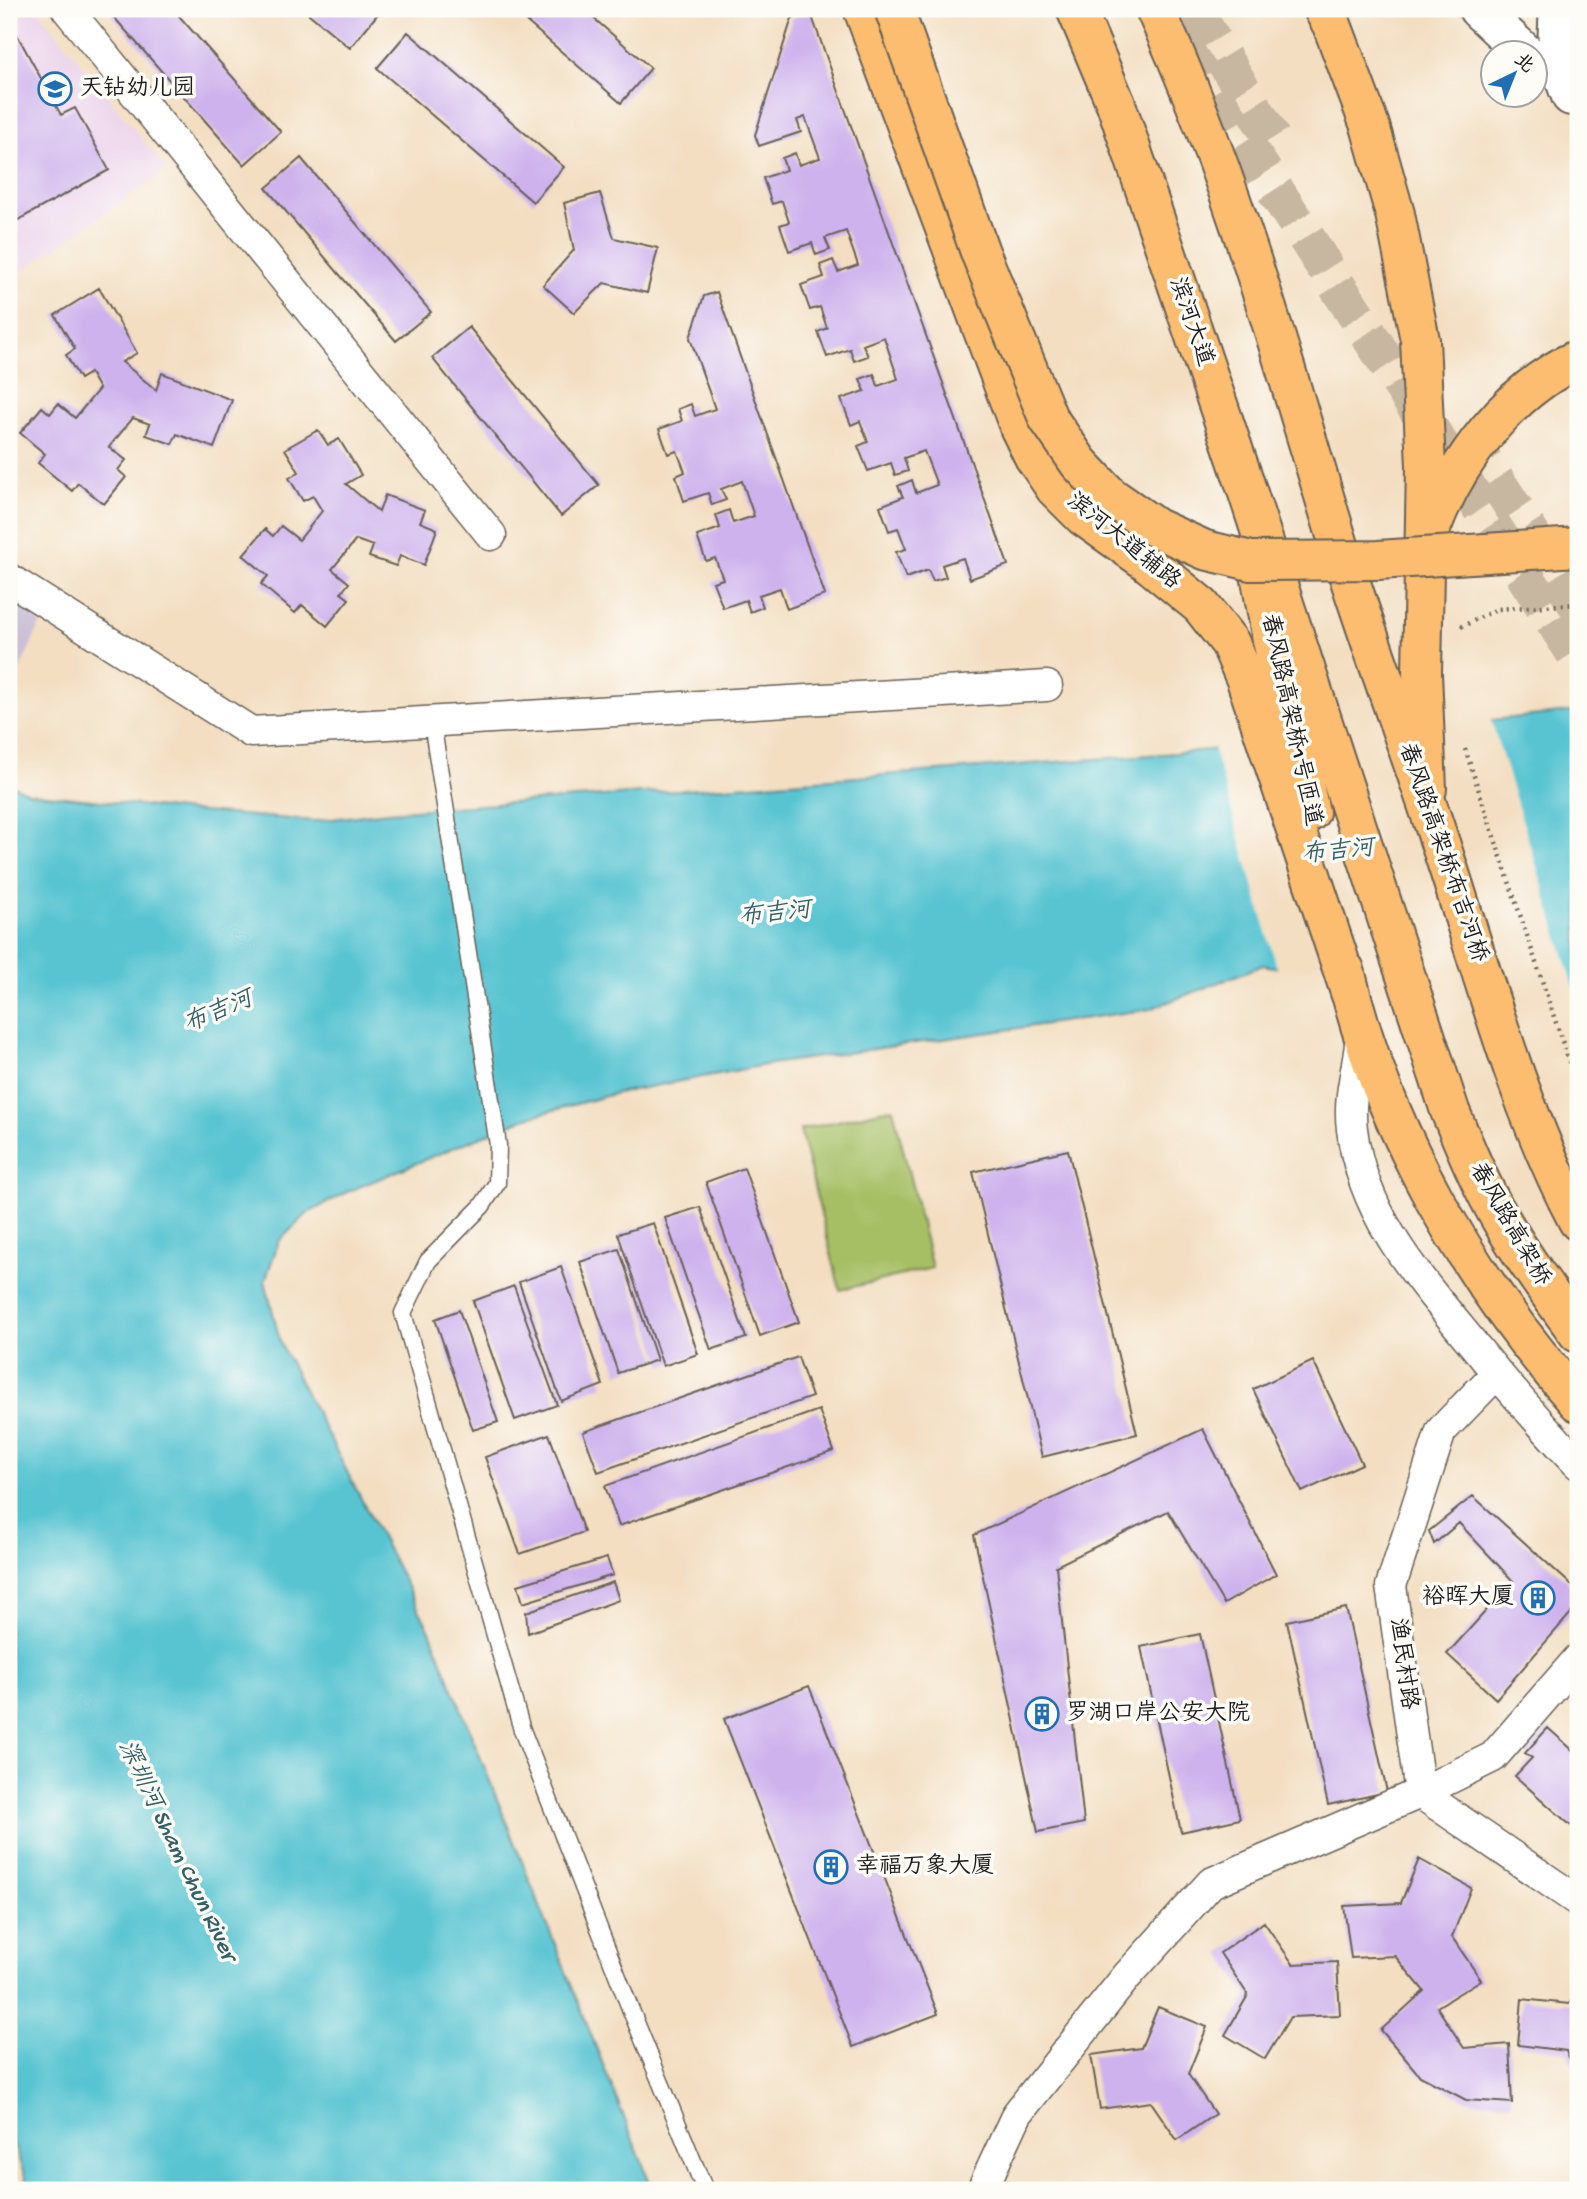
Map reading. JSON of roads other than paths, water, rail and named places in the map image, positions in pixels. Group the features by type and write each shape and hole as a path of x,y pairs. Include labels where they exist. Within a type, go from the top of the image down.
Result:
{"main road":[{"name":"滨河大道辅路","path":"863,9 1019,427 1034,457 1055,488 1083,516 1172,580 1201,606 1230,643 1245,680 1356,1011"},
{"path":"894,9 980,252 1048,418 1079,463 1110,496 1156,528 1205,550 1251,561 1378,560 1578,547"},
{"name":"滨河大道","path":"1076,9 1116,104 1242,478 1283,640"},
{"name":"春风路高架桥布吉河桥","path":"1155,9 1238,216 1367,634 1428,804 1515,1072 1557,1182 1578,1221"},
{"path":"1323,9 1332,25 1374,138 1395,214 1420,340 1426,467 1439,630 1423,699 1428,804"},
{"path":"1439,630 1427,538 1455,478 1483,438 1516,401 1556,370 1578,359"},
{"name":"春风路高架桥1号匝道","path":"1283,640 1356,1011 1407,1142 1463,1246 1526,1341 1578,1402"},
{"name":"春风路高架桥","path":"1283,640 1465,1149 1499,1218 1578,1333"}],"street":[{"path":"67,9 491,535"},
{"path":"1478,9 1509,38"},
{"path":"1559,9 1555,41 1560,69 1575,100"},
{"path":"1548,74 1575,100"},
{"path":"9,579 251,732 1046,686"},
{"path":"1356,1011 1361,1039 1352,1085 1351,1125 1366,1189 1385,1230 1497,1373 1578,1464"},
{"name":"渔民村路","path":"1420,1793 1391,1586 1441,1431 1497,1373"},
{"path":"982,2190 1017,2114 1127,1976 1211,1883 1420,1793 1493,1757 1578,1659"},
{"path":"1420,1793 1578,1901"}],"lane":[{"path":"432,722 498,1145 497,1183 482,1206 428,1261 403,1313 522,1730 630,2008 705,2190"}],"water":[{"path":"1578,711 1578,1023 1263,965 1150,1009 771,1064 617,1093 525,1118 347,1192 308,1213 279,1241 265,1281 281,1345 430,1631 653,2190 30,2190 9,2132 9,784 30,793 190,811 315,821 388,812 1189,752"}],"tunnel":[{"path":"1193,9 1278,148"},
{"path":"1182,46 1578,658"},
{"path":"1464,432 1578,606"}],"place":[{"name":"天钻幼儿园","path":"55,89"},
{"name":"裕晖大厦","path":"1538,1598"},
{"name":"罗湖口岸公安大院","path":"1042,1714"},
{"name":"幸福万象大厦","path":"831,1867"}],"water label":[{"name":"布吉河","path":"1338,853"},
{"name":"布吉河","path":"775,915"},
{"name":"布吉河","path":"219,1013"},
{"name":"深圳河 Sham Chun River","path":"176,1851"}]}
